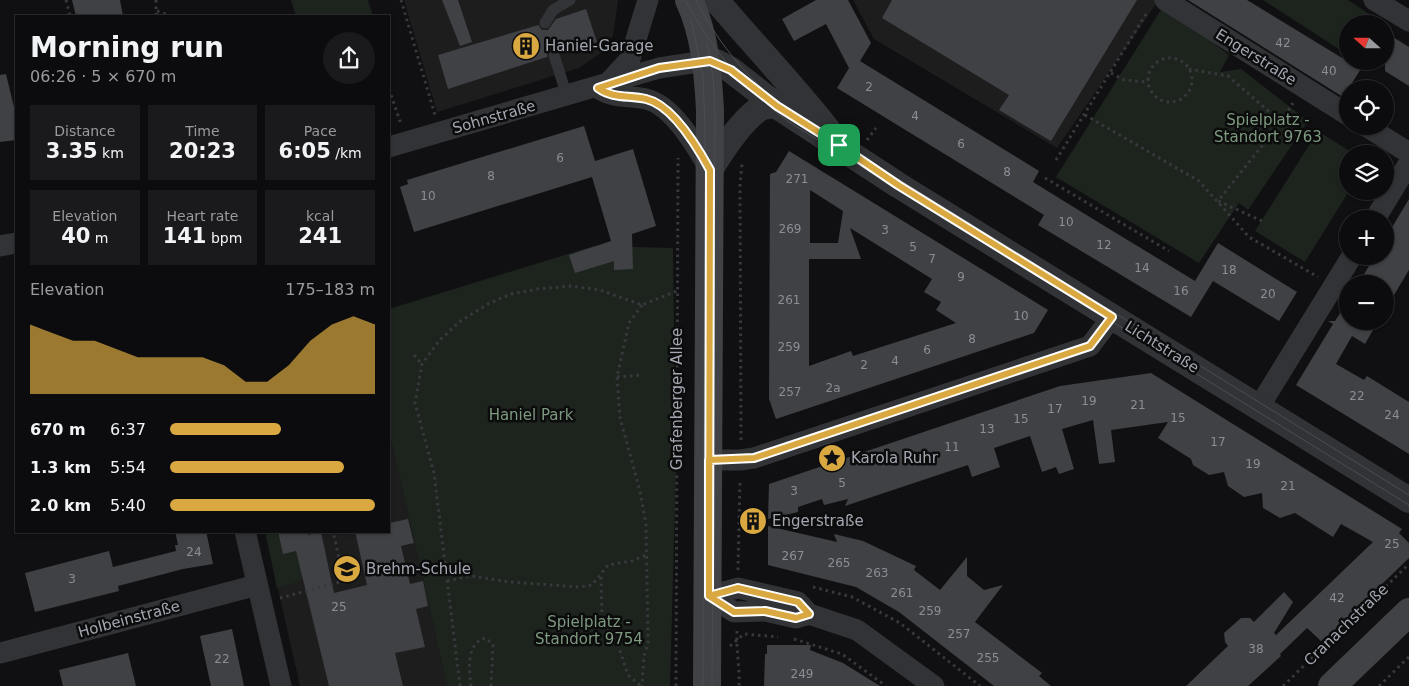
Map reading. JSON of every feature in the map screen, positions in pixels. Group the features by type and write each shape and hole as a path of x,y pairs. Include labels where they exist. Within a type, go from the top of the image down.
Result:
{"main road":[{"path":"689,0 698,23 710,101 709,596 707,686"},
{"path":"1332,686 1409,612"}],"street":[{"path":"648,0 630,59 602,86 606,94 646,99 663,106 686,133 710,170 730,141 754,114 763,107 777,106"},
{"path":"716,0 771,65 793,86 839,145"},
{"path":"1374,0 1409,21"},
{"name":"Engerstraße","path":"1158,4 1339,110"},
{"name":"Sohnstraße","path":"397,144 659,68 705,61"},
{"name":"Lichtstraße","path":"705,61 716,62 731,70 777,106 898,185 1409,500"},
{"path":"1380,135 1409,154"},
{"path":"1380,210 1409,163"},
{"path":"0,246 15,242"},
{"path":"1259,407 1346,265"},
{"path":"709,460 740,460 1090,346 1112,317"},
{"path":"245,533 281,686"},
{"path":"709,596 738,588 798,602 809,614 857,630 934,686"},
{"name":"Holbeinstraße","path":"0,653 259,594"}],"lane":[{"path":"545,23 552,10 570,0"},
{"path":"554,55 567,96"}],"path":[{"path":"66,0 70,15"},
{"path":"156,0 156,15"},
{"path":"401,0 440,132"},
{"path":"1056,160 1111,73 1158,4"},
{"path":"157,11 169,15"},
{"path":"1189,69 1192,83 1185,96 1179,100 1166,102 1153,95 1148,82 1152,68 1163,59 1178,59 1189,69 1228,76 1281,122 1313,140"},
{"path":"1111,73 1124,80 1148,82"},
{"path":"390,96 397,144"},
{"path":"1218,202 1292,106"},
{"path":"1085,115 1199,181 1249,237 1333,287"},
{"path":"867,140 876,128"},
{"name":"Grafenberger Allee","path":"676,686 678,152"},
{"path":"738,570 740,184 743,160"},
{"path":"1045,178 1169,251"},
{"path":"1218,202 1262,221"},
{"path":"460,686 434,473 415,403 422,364 439,341 459,322 488,304 511,294 571,286 600,290 642,305"},
{"path":"642,686 644,656 648,644 646,524 640,491 620,418 617,377 629,324 642,305 677,291"},
{"path":"414,355 422,364"},
{"path":"617,377 643,376"},
{"path":"259,594 344,581 333,533"},
{"path":"447,581 471,576 510,582 579,587 592,585 608,565 632,561 646,556"},
{"name":"Cranachstraße","path":"1284,686 1409,564"},
{"path":"601,576 602,617 619,648 628,675 642,686"},
{"path":"737,626 736,640 740,686"},
{"path":"736,640 744,634 763,634 812,644 842,654 886,686"},
{"path":"471,686 471,656 474,645 479,640 486,638 492,645 491,686"},
{"path":"812,644 814,639"},
{"path":"1379,686 1409,657"}],"shaded area":[{"path":"404,0 618,1 613,36 601,53 579,68 437,112"},
{"path":"853,0 1158,1 1057,148 874,39"},
{"name":"Brehm-Schule","path":"390,434 447,686 300,686 265,533 390,533"}],"green space":[{"path":"291,0 368,0 373,15 296,15"},
{"path":"1263,0 1348,0 1369,14 1339,15 1339,49"},
{"name":"Spielplatz - Standort 9763","path":"1164,5 1229,55 1220,72 1241,69 1308,121 1248,210 1239,203 1199,263 1056,177"},
{"path":"1318,131 1340,145 1339,200 1343,200 1305,262 1255,231"},
{"name":"Haniel Park","path":"594,246 673,248 676,471 670,686 447,686 390,434 390,309"},
{"path":"265,533 280,533 296,554 301,567 301,581 277,588"}],"building":[{"path":"72,0 120,0 123,15 76,15"},
{"path":"442,0 458,0 472,42 460,46"},
{"path":"816,0 848,0 871,43 860,61 1039,171 1033,182 1195,281 1218,243 1297,292 1279,321 1213,281 1191,317 1038,225 1044,215 837,88 849,68 826,24 794,41 782,19"},
{"path":"892,0 1137,0 1051,141 999,110 1009,95 882,18"},
{"path":"1188,0 1247,0 1339,56 1339,70 1360,70 1354,80 1339,80 1339,94"},
{"name":"Haniel-Garage","path":"586,9 597,42 561,53 559,49 552,48 548,50 547,57 448,89 438,55 538,25 542,30 548,30 556,19"},
{"path":"1394,38 1409,47 1409,86 1385,71 1394,70"},
{"path":"6,74 15,107 15,140 0,142 0,75"},
{"path":"584,126 595,161 633,149 656,226 632,234 633,269 614,270 614,261 575,273 569,255 611,241 592,177 414,232 400,187 408,184 407,180"},
{"path":"789,151 1048,310 1034,333 776,419 769,399 770,174 776,172","holes":["810,190 843,211 838,243 810,243","850,228 932,279 924,292 941,302 936,310 956,323 853,356 851,351 809,366 809,259 861,259"]},
{"path":"1409,199 1409,270 1394,295 1394,275 1363,275 1370,265 1394,265 1394,224"},
{"path":"1339,315 1339,330 1373,330 1365,344 1352,336 1336,364 1364,380 1367,376 1409,402 1409,454 1296,385 1333,324 1328,321 1335,321"},
{"path":"1151,373 1402,529 1399,533 1409,543 1409,558 1322,642 1307,628 1280,654 1281,656 1248,686 1186,686 1228,646 1225,642 1224,633 1241,618 1250,618 1254,622 1284,592 1293,602 1274,633 1276,635 1373,542 1341,524 1333,537 1295,513 1280,518 1263,508 1262,493 1244,497 1228,486 1224,472 1209,475 1193,465 1191,459 1158,438 1168,422 1111,430 1115,462 1099,464 1093,420 1062,429 1074,469 1059,474 1056,467 1042,472 1030,436 994,448 1000,467 972,477 968,465 845,506 848,499 824,505 822,499 798,507 798,512 768,519 769,484 1060,386"},
{"path":"408,519 414,543 401,546 410,584 423,581 428,606 416,609 425,647 395,653 403,686 329,686 296,551 283,554 278,533 308,533 308,535 321,533 334,593 367,585 355,533 390,533 390,523"},
{"path":"768,526 837,542 834,534 863,541 916,566 914,570 940,590 967,557 967,576 984,590 1003,585 975,622 1042,673 1039,676 1051,686 994,686 899,612 856,587 768,565"},
{"path":"175,533 206,533 213,564 183,569 118,586 119,591 35,612 25,573 109,551 113,567 176,551 175,545 178,545"},
{"path":"232,629 244,686 211,686 200,636"},
{"path":"767,645 811,645 810,650 843,663 880,686 764,686"},
{"path":"128,653 136,686 63,686 59,670"}],"tram line":[{"path":"685,0 706,35 730,67 758,96 789,122 1409,505"},
{"path":"696,0 705,17 738,64 765,91 795,115 1409,495"},
{"path":"691,19 703,76 705,129 703,686"},
{"path":"707,42 713,76 715,115 712,686"}],"place":[{"name":"Haniel-Garage","path":"526,46"},
{"name":"Karola Ruhr","path":"832,458"},
{"name":"Engerstraße","path":"753,521"},
{"name":"Brehm-Schule","path":"347,569"}],"route":[{"path":"839,145 777,106 731,70 716,62 701,61 659,68 598,88 606,94 646,99 663,106 686,133 710,170 709,460 709,596 738,588 798,602 809,614 796,618 765,611 734,612 709,596 709,543 709,460 754,458 1090,346 1099,337 1112,317 898,185 839,145"}],"park label":[{"name":"Spielplatz - Standort 9754","path":"589,630"}]}
